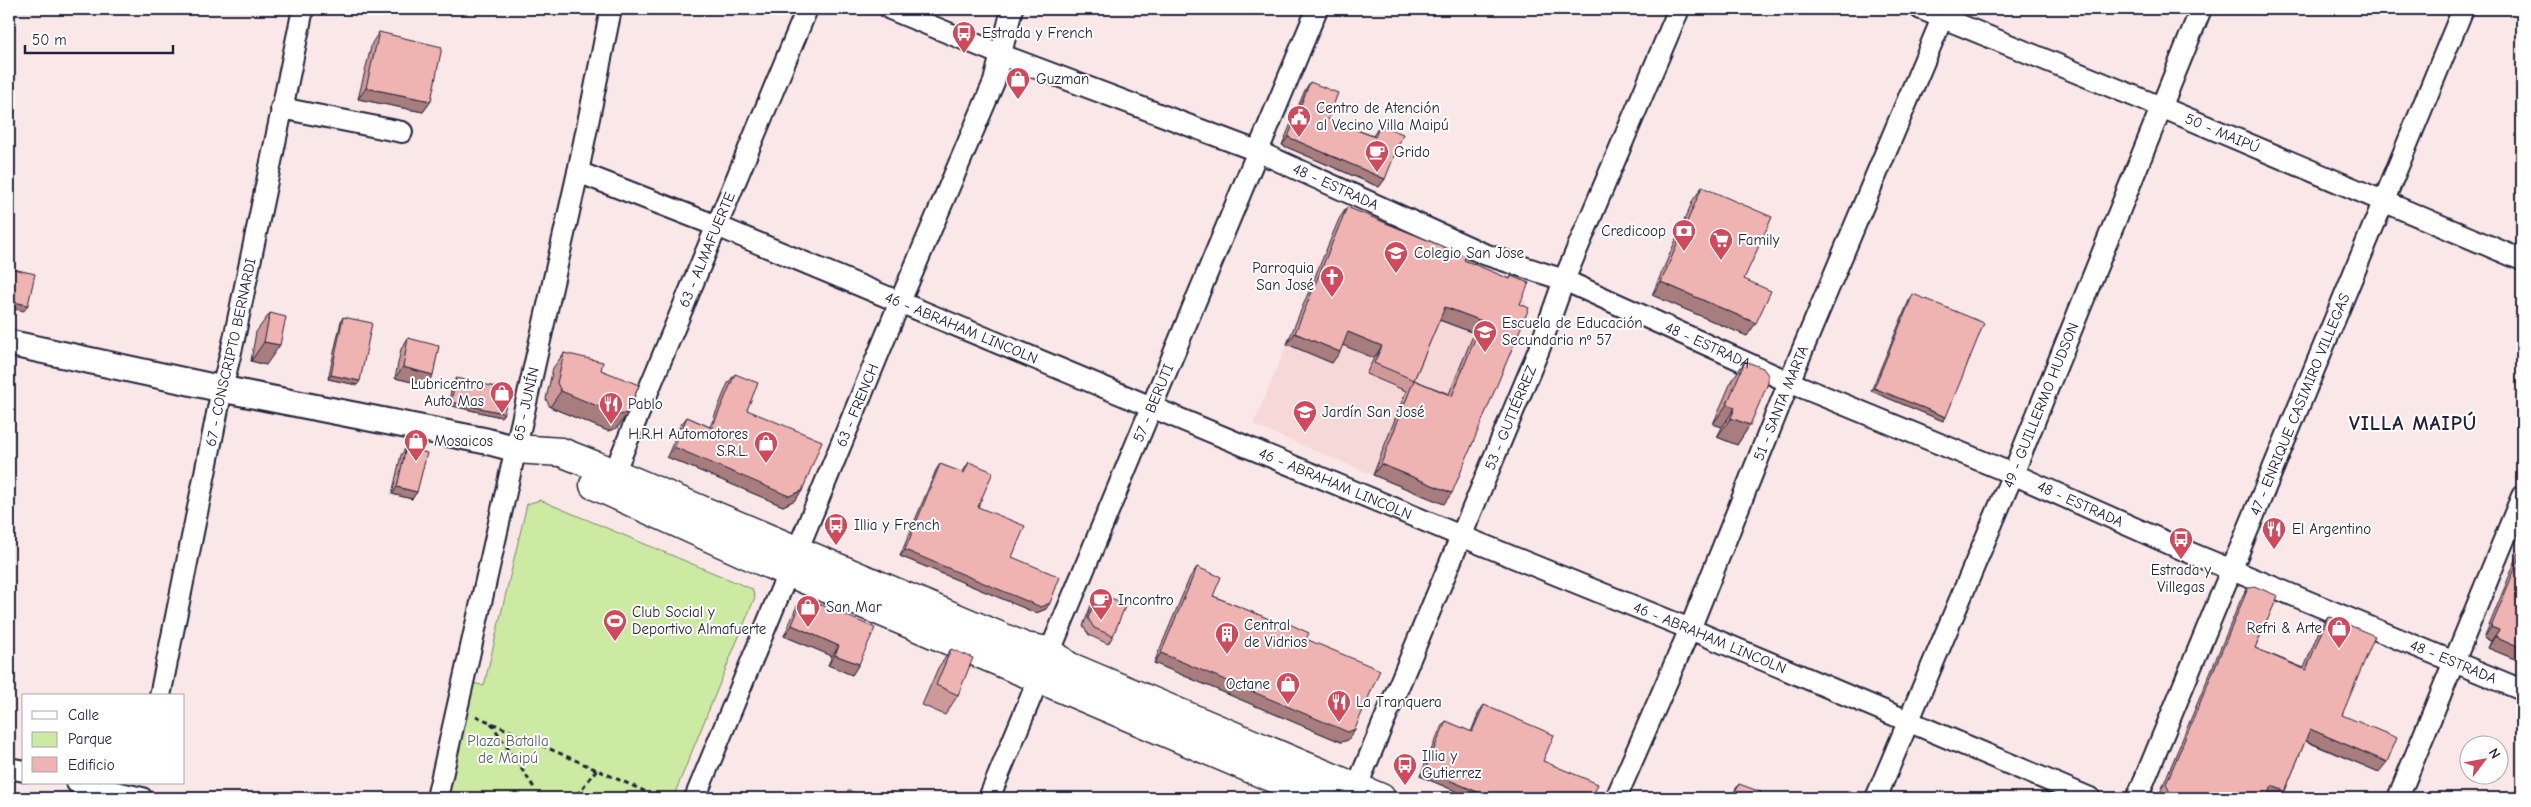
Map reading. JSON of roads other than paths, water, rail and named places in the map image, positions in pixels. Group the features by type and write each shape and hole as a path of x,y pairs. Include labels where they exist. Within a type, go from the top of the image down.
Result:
{"main road":[{"path":"516,450 561,452 611,482 792,561 1038,678 1320,798"},
{"path":"792,561 1025,647 1049,651 1068,666 1354,793 1380,798"}],"street":[{"name":"67 - CONSCRIPTO BERNARDI","path":"160,694 222,389 303,9"},
{"name":"65 - JUNÍN","path":"437,798 578,172 611,9"},
{"name":"63 - ALMAFUERTE","path":"611,482 807,9"},
{"name":"48 - ESTRADA","path":"890,9 1002,55 1257,151 1484,254 1564,280 1789,382 2013,474 2233,570 2522,690"},
{"name":"63 - FRENCH","path":"695,798 899,304 994,82 1012,9"},
{"name":"57 - BERUTI","path":"989,798 1317,9"},
{"name":"53 - GUTIÉRREZ","path":"1354,793 1540,347 1564,280 1678,9"},
{"name":"50 - MAIPÚ","path":"1921,9 1944,13 2522,260"},
{"name":"49 - GUILLERMO HUDSON","path":"1876,798 2013,474 2202,9"},
{"name":"47 - ENRIQUE CASIMIRO VILLEGAS","path":"2137,798 2233,570 2463,9"},
{"name":"51 - SANTA MARTA","path":"1616,798 1690,629 1789,382 1944,13"},
{"path":"281,108 402,132"},
{"name":"46 - ABRAHAM LINCOLN","path":"578,172 716,226 899,304 1152,406 1461,536 1690,629 2090,798"},
{"path":"9,344 222,389 477,439 516,450"},
{"path":"2398,798 2522,496"},
{"path":"9,768 22,771"},
{"path":"83,784 141,794"}],"place":[{"name":"Estrada y French","path":"964,54"},
{"name":"Guzman","path":"1018,100"},
{"name":"Centro de Atención al Vecino Villa Maipú","path":"1299,138"},
{"name":"Grido","path":"1377,173"},
{"name":"Credicoop","path":"1684,252"},
{"name":"Family","path":"1721,261"},
{"name":"Colegio San Jose","path":"1396,274"},
{"name":"Parroquia San José","path":"1332,298"},
{"name":"Escuela de Educación Secundaria nº 57","path":"1485,353"},
{"name":"Lubricentro Auto Mas","path":"502,414"},
{"name":"Pablo","path":"611,425"},
{"name":"Jardín San José","path":"1305,433"},
{"name":"Mosaicos","path":"416,462"},
{"name":"H.R.H Automotores S.R.L.","path":"766,464"},
{"name":"Illia y French","path":"836,546"},
{"name":"El Argentino","path":"2274,550"},
{"name":"Estrada y Villegas","path":"2181,560"},
{"name":"Incontro","path":"1101,621"},
{"name":"San Mar","path":"808,628"},
{"name":"Club Social y Deportivo Almafuerte","path":"615,642"},
{"name":"Refri & Arte","path":"2339,649"},
{"name":"Central de Vidrios","path":"1227,655"},
{"name":"Octane","path":"1288,705"},
{"name":"La Tranquera","path":"1339,723"},
{"name":"Illia y Gutierrez","path":"1405,786"}],"district":[{"name":"VILLA MAIPÚ","path":"2413,423"}],"park label":[{"name":"Plaza Batalla de Maipú","path":"508,750"}]}
